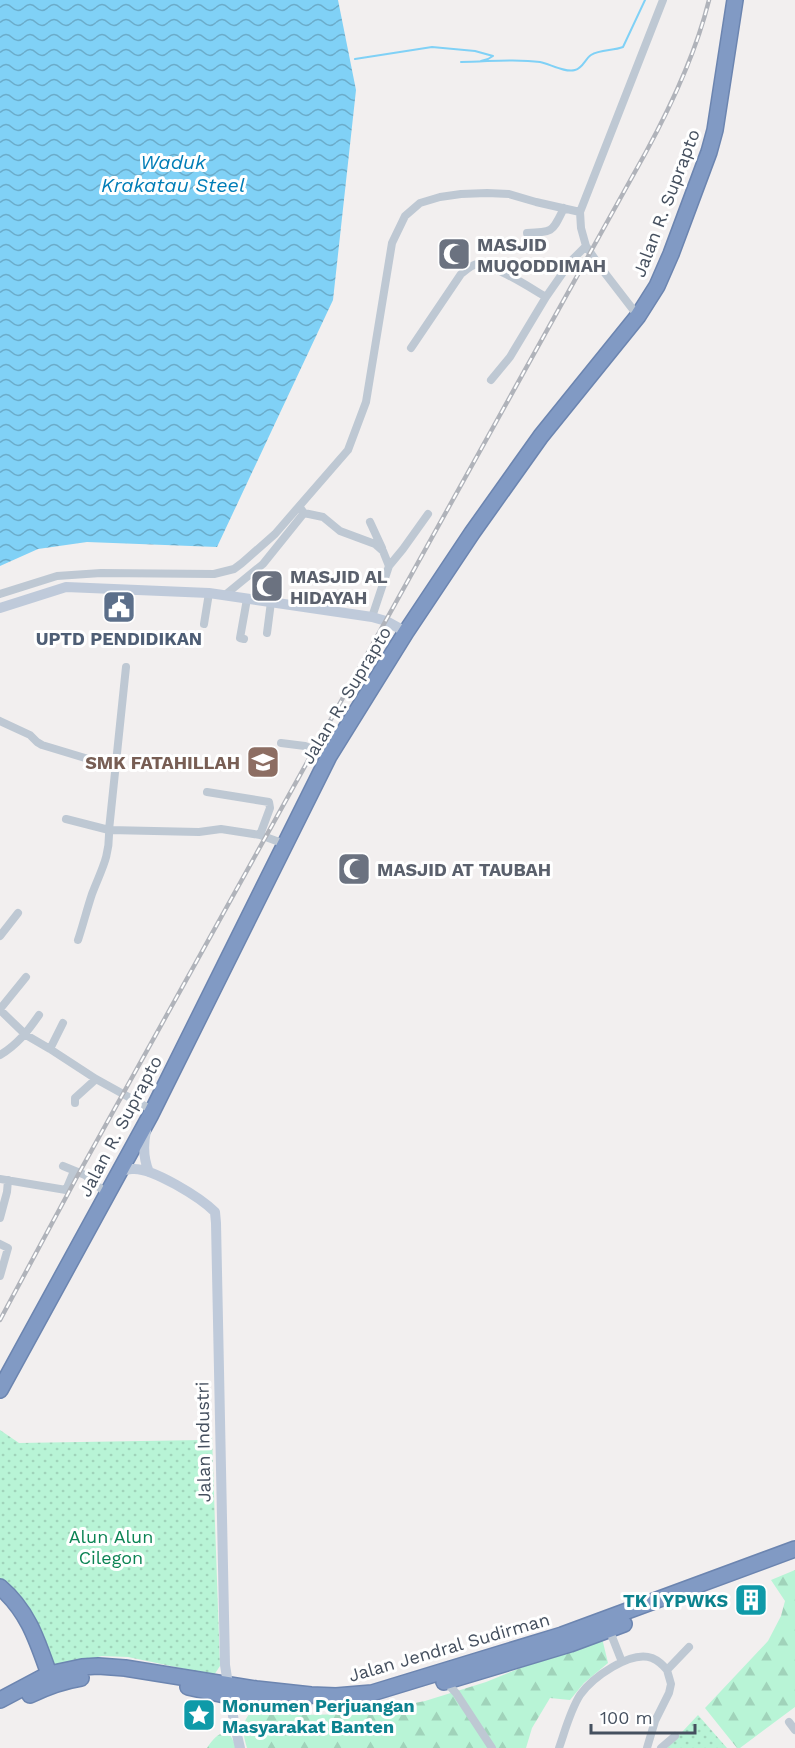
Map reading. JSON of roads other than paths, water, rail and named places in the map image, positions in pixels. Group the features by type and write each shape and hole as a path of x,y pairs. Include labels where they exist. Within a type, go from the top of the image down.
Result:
{"highway":[{"name":"Jalan R. Suprapto","path":"0,1390 151,1113 329,756 406,632 472,533 541,436 638,316 657,286 709,152 715,130 735,0"},
{"name":"Jalan Jendral Sudirman","path":"0,1710 45,1687 66,1680 97,1676 123,1677 186,1687 355,1696 562,1635 795,1549"},
{"name":"Jalan Jendral Sudirman","path":"0,1700 49,1674 98,1666 125,1668 271,1701 342,1706 366,1704 570,1644 795,1559"},
{"path":"0,1587 12,1599 34,1630 49,1674"}],"street":[{"path":"638,316 586,246 580,212 663,0"},
{"path":"225,595 263,564 348,450 366,402 392,243 405,216 420,203 461,194 509,194 580,212"},
{"path":"527,233 554,229 564,208"},
{"path":"491,380 510,357 571,261 586,246"},
{"path":"411,348 461,274 477,264 496,269 546,297"},
{"path":"302,510 323,517 340,531 371,542 383,551"},
{"path":"0,594 57,576 101,573 204,575 224,572 242,563 302,510"},
{"path":"372,617 389,566 428,514"},
{"path":"370,522 389,566"},
{"path":"0,608 66,587 208,593 372,617 386,621 406,632"},
{"path":"204,624 208,593"},
{"path":"244,639 240,638 247,599"},
{"path":"267,633 271,602"},
{"path":"78,940 93,892 105,865 126,668"},
{"path":"0,721 30,735 38,743 115,767"},
{"path":"281,743 315,749 329,756"},
{"path":"207,792 269,802 270,808 260,835"},
{"path":"66,819 109,830 198,832 221,829 260,835 285,844"},
{"path":"0,936 18,913"},
{"path":"26,977 0,1009 26,1035 151,1113 143,1143 149,1172"},
{"path":"0,1055 26,1035 39,1015"},
{"path":"50,1049 63,1023"},
{"path":"75,1103 75,1098 96,1078"},
{"path":"63,1166 85,1175 106,1193"},
{"name":"Jalan Industri","path":"118,1172 132,1169 149,1172 194,1194 214,1212 225,1665 240,1748"},
{"path":"0,1218 7,1192 4,1179 66,1190 74,1171"},
{"path":"0,1244 8,1248 0,1276"},
{"path":"609,1629 622,1662"},
{"path":"667,1670 689,1647"},
{"path":"559,1748 572,1711 581,1695 597,1676 622,1662 641,1657 660,1662 667,1670 671,1684 647,1748"},
{"path":"446,1682 456,1693 492,1748"},
{"path":"789,1722 795,1730"},
{"path":"661,1748 675,1736"}],"water":[{"name":"Waduk Krakatau Steel","path":"0,0 338,0 356,90 333,300 217,547 87,542 38,549 0,566"}],"waterway":[{"path":"461,62 530,61 575,70 595,53 623,47 645,0"},
{"path":"355,59 432,47 475,51 493,56 481,61"}],"railway":[{"path":"0,1320 79,1173 646,152 682,78 704,20 709,0"}],"place":[{"name":"MASJID MUQODDIMAH","path":"454,254"},
{"name":"MASJID AL HIDAYAH","path":"267,586"},
{"name":"UPTD PENDIDIKAN","path":"119,607"},
{"name":"SMK FATAHILLAH","path":"263,762"},
{"name":"MASJID AT TAUBAH","path":"354,869"},
{"name":"TK I YPWKS","path":"751,1600"},
{"name":"Monumen Perjuangan Masyarakat Banten","path":"199,1715"}],"park label":[{"name":"Alun Alun Cilegon","path":"111,1546"}]}
